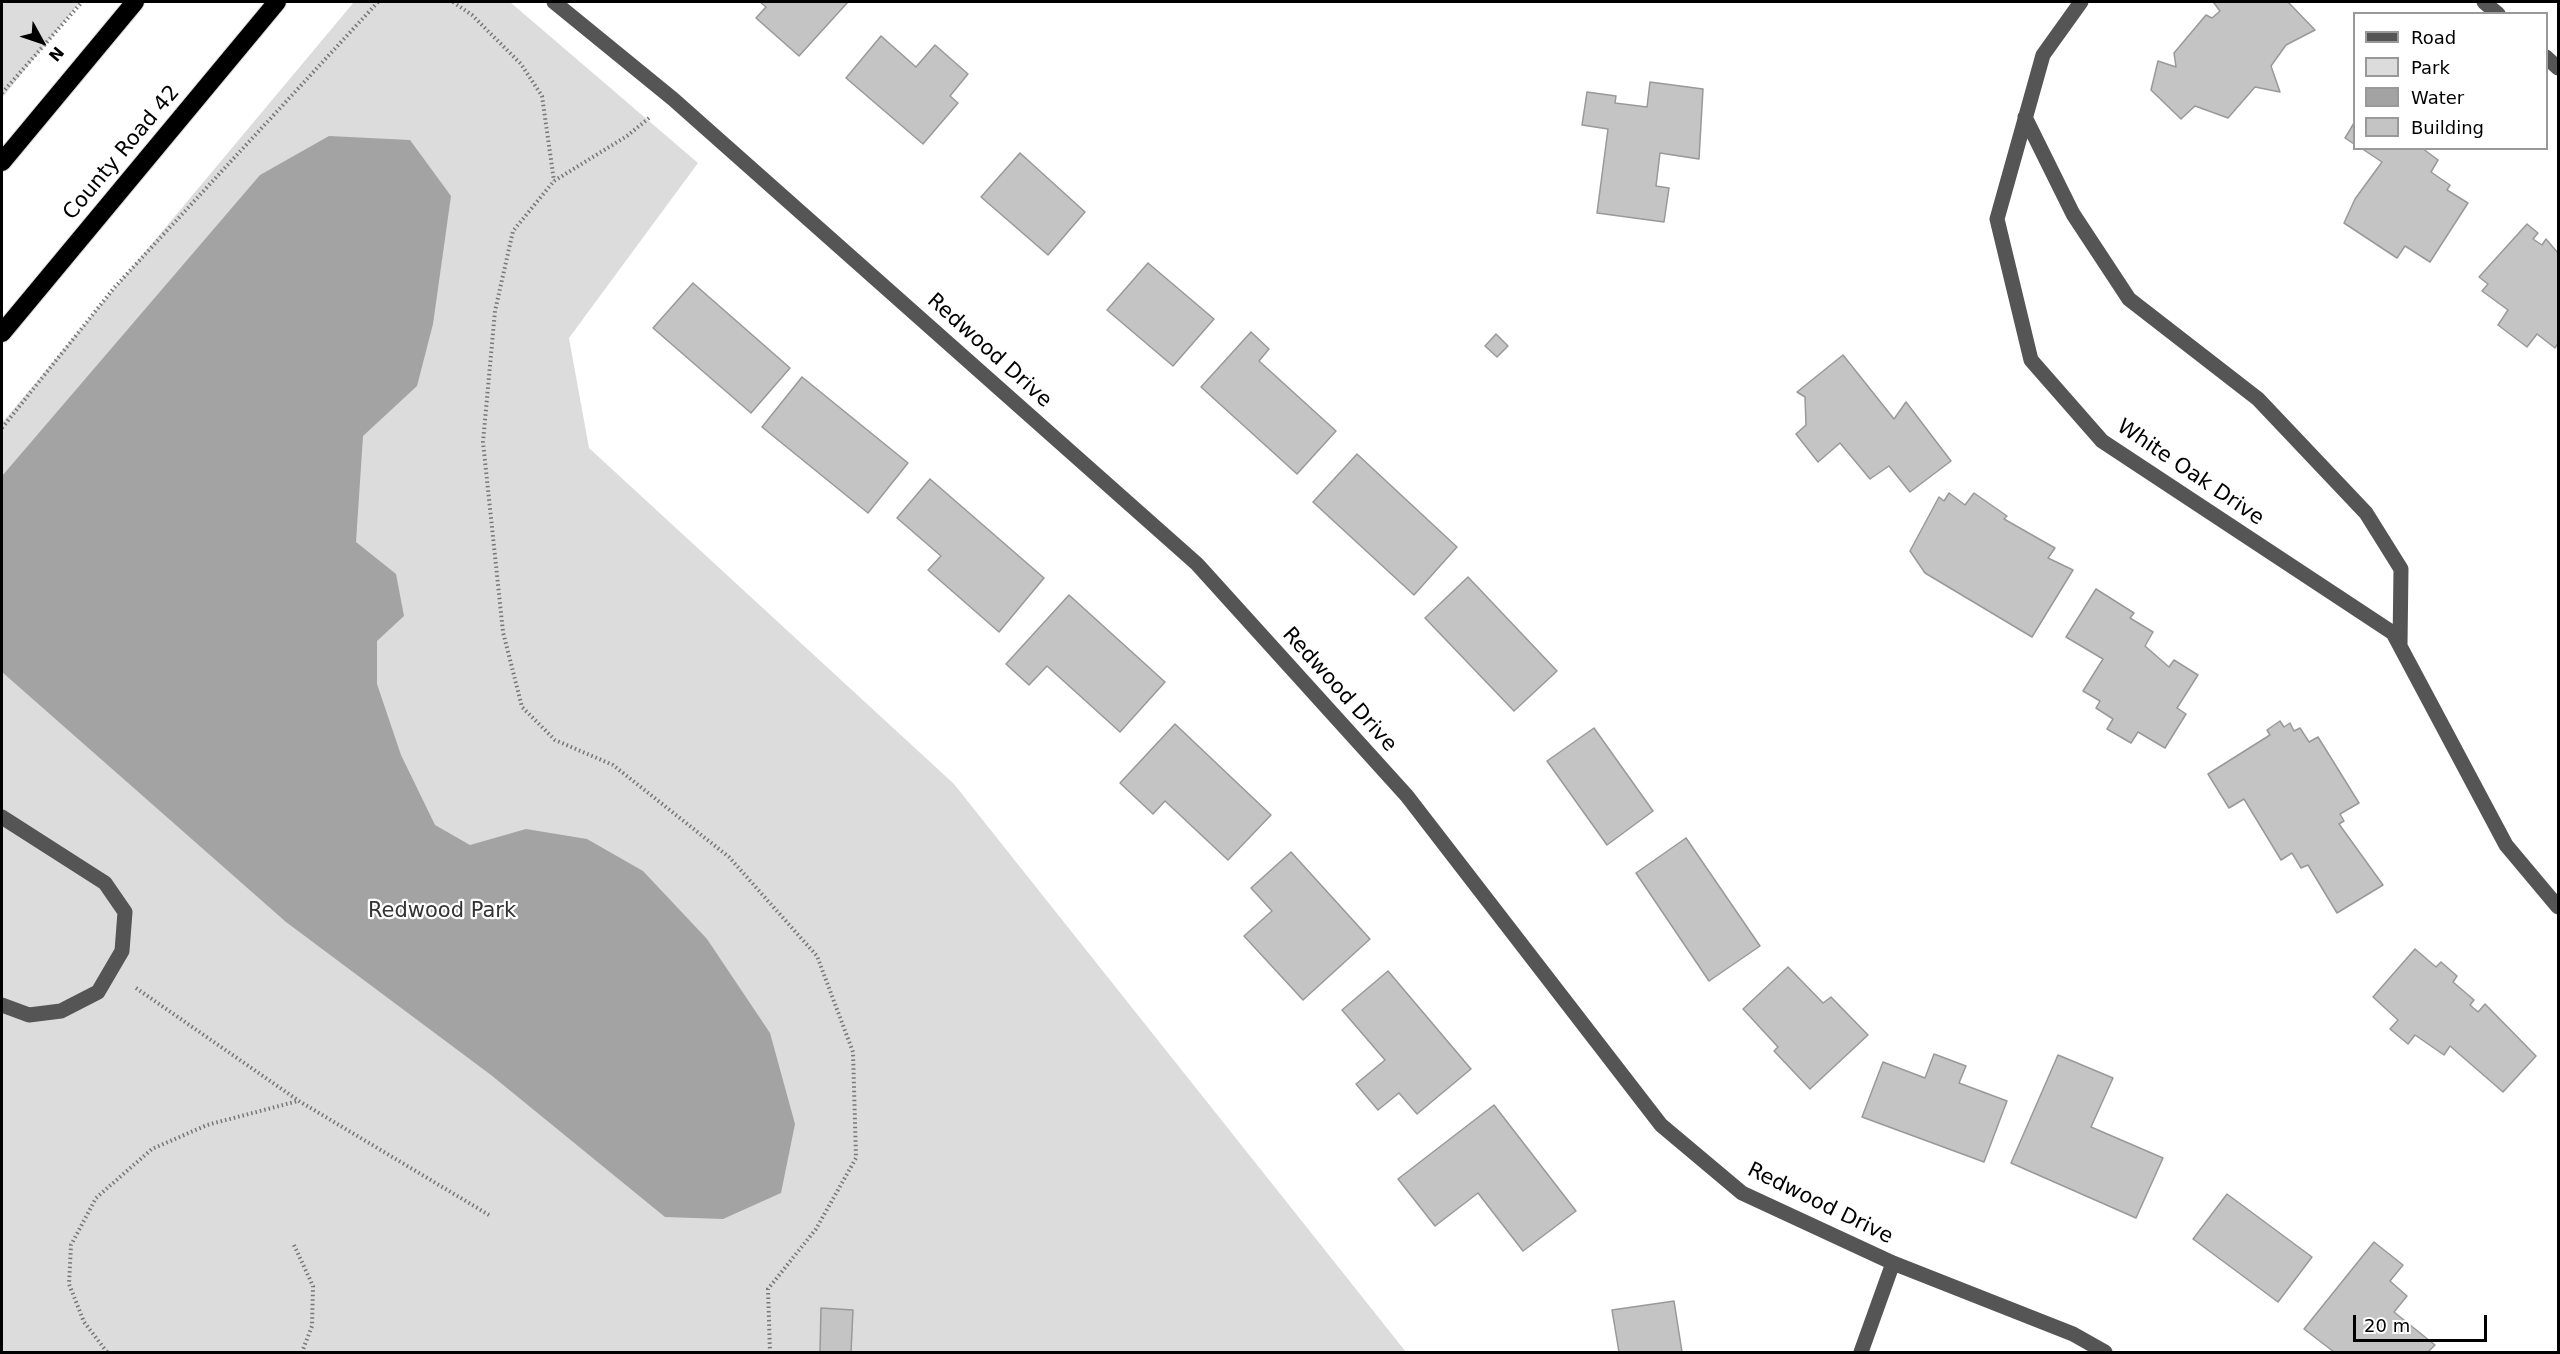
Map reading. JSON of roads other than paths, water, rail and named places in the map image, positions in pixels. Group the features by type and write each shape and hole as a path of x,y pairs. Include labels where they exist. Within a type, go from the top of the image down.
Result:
{"highway":[{"path":"2,162 135,2"},
{"name":"County Road 42","path":"2,333 277,2"}],"street":[{"name":"Redwood Drive","path":"554,2 673,99 1197,564 1407,796 1661,1125 1742,1193 1893,1263 2073,1334 2105,1353"},
{"name":"White Oak Drive","path":"2081,2 2043,55 1997,219 2031,360 2102,441 2393,633 2506,845 2559,907"},
{"path":"2484,2 2496,12"},
{"path":"2025,117 2073,214 2129,299 2258,399 2366,513 2401,569 2400,648"},
{"path":"2,817 105,884 125,912 122,951 98,992 61,1011 29,1015 2,1005"},
{"path":"1861,1353 1893,1263"}],"water":[{"path":"329,136 410,140 451,196 433,324 417,386 363,436 356,542 396,574 404,616 377,641 377,684 401,755 435,825 470,845 526,829 587,839 643,871 707,939 770,1033 795,1124 781,1193 723,1219 665,1217 491,1075 286,922 2,672 2,476 260,175"}],"park label":[{"name":"Redwood Park","path":"442,912"}]}
